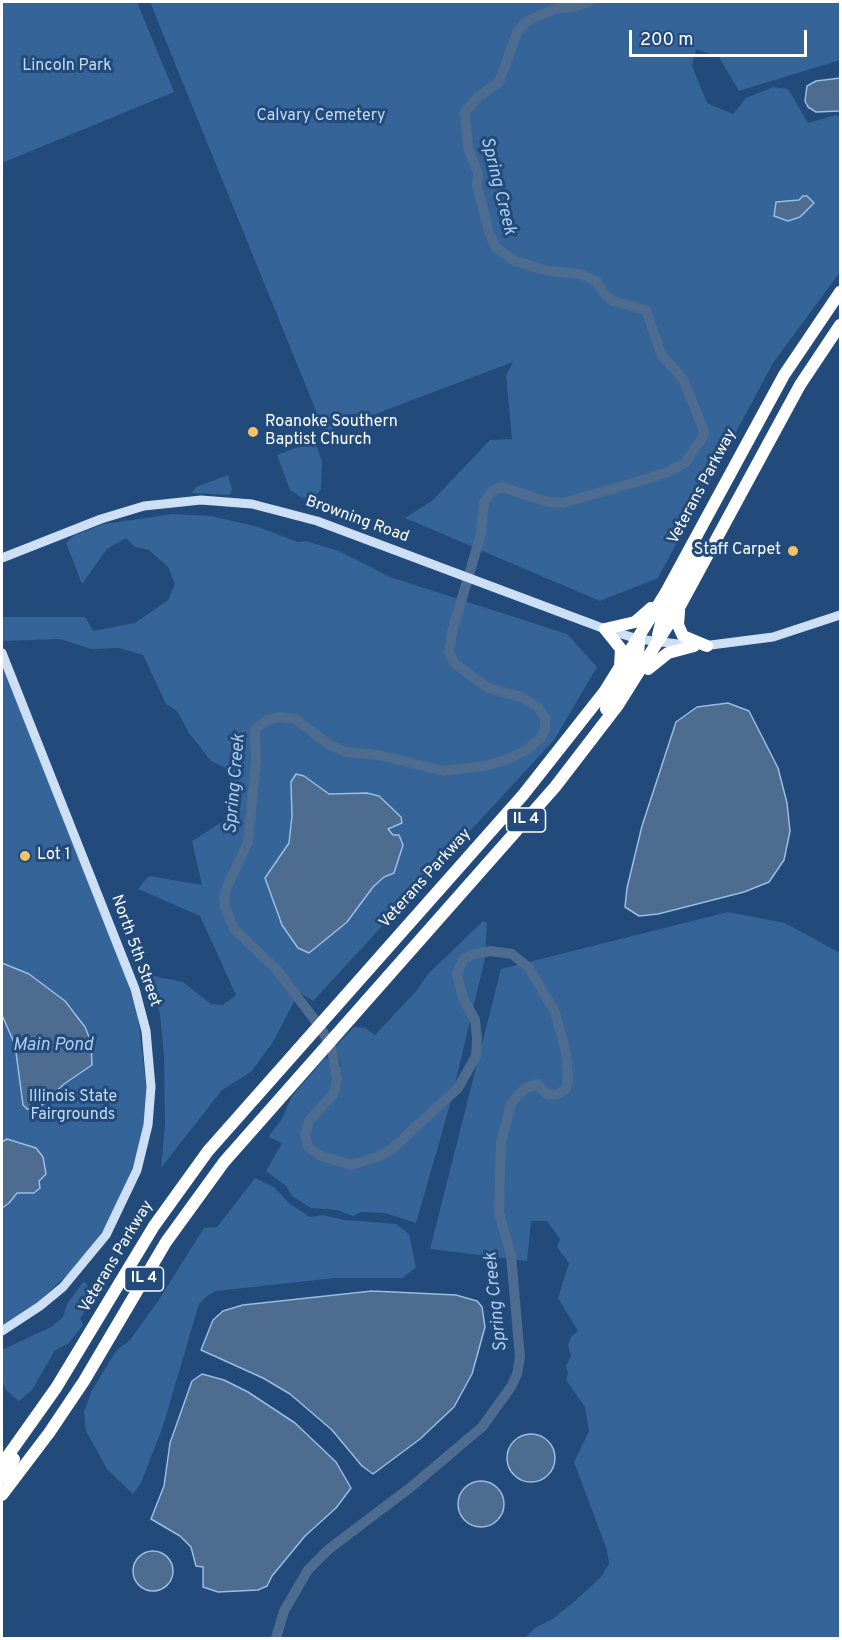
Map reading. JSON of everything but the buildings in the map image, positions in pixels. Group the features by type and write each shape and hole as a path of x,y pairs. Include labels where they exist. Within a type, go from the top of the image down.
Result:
{"highway":[{"name":"Veterans Parkway","path":"2,1464 39,1414 167,1207 222,1134 541,774 589,713 638,639 784,375 840,292"},
{"name":"Veterans Parkway","path":"2,1495 84,1381 156,1257 189,1207 246,1135 555,787 606,720 659,642 785,411 840,325"},
{"path":"659,642 661,623 700,542 712,506"},
{"path":"619,669 621,648 605,629 629,624 647,614 675,566 684,559"},
{"path":"680,606 678,621 681,633 687,639 707,646"},
{"path":"555,787 630,670 638,655 638,639"},
{"path":"606,720 618,714 654,662 668,653 694,646"},
{"path":"2,1477 36,1426 39,1414"},
{"path":"2,1456 14,1441 27,1431"}],"street":[{"name":"Browning Road","path":"2,558 94,521 144,506 208,500 278,509 605,629 638,639 707,646 773,637 840,615"},
{"name":"North 5th Street","path":"2,653 121,953 146,1031 151,1097 141,1158 117,1217 86,1263 40,1306 2,1331"}],"green space":[{"name":"Lincoln Park","path":"2,2 137,2 174,92 2,163"},
{"name":"Calvary Cemetery","path":"150,2 840,2 840,60 739,91 719,57 696,49 692,66 707,103 733,114 746,98 773,87 788,89 808,123 836,115 840,117 840,272 773,363 658,578 600,601 405,518 432,501 490,440 512,439 506,375 513,362 325,433"},
{"path":"315,441 322,462 321,489 316,496 302,498 290,490 277,455"},
{"path":"228,475 232,489 230,495 192,493 196,487"},
{"path":"173,514 211,516 258,527 298,542 306,541 339,551 390,577 567,634 597,667 554,740 313,1001 299,992 273,1042 251,1072 222,1090 161,1168 165,1124 164,1056 160,1014 148,975 183,982 211,1004 223,1005 236,995 200,916 138,889 149,876 202,885 192,841 227,819 230,770 211,761 189,733 177,711 166,704 143,655 119,648 91,649 60,639 3,641 2,617 85,617 93,631 135,623 168,600 175,584 168,567 149,550 135,547 126,538 107,549 82,584 66,543 73,536 104,524"},
{"name":"Illinois State Fairgrounds","path":"2,664 125,975 138,1016 146,1086 145,1120 138,1155 107,1225 79,1264 38,1302 2,1326"},
{"path":"728,912 785,923 840,953 840,1638 525,1638 535,1628 551,1620 575,1601 601,1577 609,1564 607,1550 574,1462 589,1431 585,1407 566,1380 568,1373 566,1366 571,1356 568,1345 571,1337 578,1331 558,1298 569,1263 557,1247 560,1239 547,1221 531,1221 527,1261 430,1249 501,969"},
{"path":"483,921 487,923 485,958 451,1101 416,1223 385,1213 361,1212 353,1216 337,1210 311,1208 292,1196 286,1186 266,1171 282,1143 268,1137 282,1119 292,1096 326,1057 331,1063 341,1067 336,1046 354,1027 365,1028 375,1035 417,990 428,974"},
{"path":"255,1178 274,1187 290,1204 310,1217 322,1215 345,1220 396,1224 409,1234 416,1267 403,1278 335,1278 216,1291 207,1296 199,1304 163,1426 141,1483 133,1494 107,1469 86,1431 84,1412 91,1392 116,1351 130,1340 158,1301 204,1228 217,1227"},
{"path":"84,1281 96,1297 80,1318 83,1325 68,1344 55,1350 32,1390 19,1401 7,1391 2,1381 2,1350 51,1327 63,1317 67,1304"}],"water":[{"path":"840,78 840,111 816,112 808,107 805,101 807,86 816,81"},
{"path":"807,196 814,203 800,217 788,221 774,216 776,202 799,200"},
{"path":"728,703 749,711 778,768 787,803 790,831 784,860 769,882 744,892 658,914 639,916 625,907 627,888 642,826 676,722 697,707"},
{"path":"296,774 304,776 329,794 367,793 379,796 401,817 402,823 388,829 393,835 399,835 403,845 394,873 384,877 373,887 347,922 309,953 298,948 282,925 265,878 289,843 292,816 291,782"},
{"name":"Main Pond","path":"2,963 29,974 65,1001 85,1027 91,1042 92,1065 64,1084 39,1108 27,1109 23,1105 15,1045 2,1015"},
{"path":"7,1139 36,1148 43,1157 46,1174 39,1181 40,1188 34,1193 17,1193 2,1208 2,1142"},
{"path":"372,1291 456,1295 477,1301 482,1307 485,1327 472,1374 454,1407 420,1439 373,1474 362,1466 332,1430 290,1394 263,1378 201,1350 213,1320 223,1311 243,1305"},
{"path":"202,1374 224,1380 248,1392 295,1423 336,1462 351,1488 336,1508 305,1536 272,1576 267,1586 258,1590 218,1592 203,1587 203,1567 196,1566 191,1547 180,1536 151,1519 164,1486 170,1443 192,1381"},
{"path":"531,1434 548,1441 555,1458 548,1475 531,1482 514,1475 507,1458 514,1441"},
{"path":"486,1481 498,1487 503,1495 503,1513 498,1521 490,1526 476,1527 468,1524 461,1517 458,1499 461,1491 468,1484"},
{"path":"153,1551 167,1557 173,1571 167,1585 153,1591 139,1585 133,1571 139,1557"}],"waterway":[{"name":"Spring Creek","path":"276,1638 284,1611 308,1570 329,1549 411,1487 482,1427 511,1387 517,1374 520,1357 511,1255 499,1213 501,1143 511,1104 518,1095 526,1088 537,1084 548,1095 558,1094 566,1089 568,1078 566,1052 555,1012 529,968 512,954 490,951 474,954 463,959 457,974 463,998 475,1020 477,1038 476,1056 458,1088 392,1149 377,1157 351,1165 321,1156 308,1147 305,1134 309,1121 334,1093 337,1080 332,1050 321,1028 276,969 234,929 225,907 224,897 227,887 248,842 256,762 255,729 267,720 279,717 295,719 330,745 346,752 379,755 443,771 485,766 506,760 528,749 541,738 545,729 545,718 538,707 521,697 488,688 454,663 449,652 452,632 481,534 484,502 492,491 502,487 548,502 563,503 640,481 668,472 685,463 703,437 704,431 683,379 661,354 646,310 613,301 596,281 580,274 548,271 515,261 496,248 489,232 477,185 478,173 468,148 465,112 478,97 499,82 517,33 527,21 557,8 573,7 589,2"}],"place":[{"name":"Roanoke Southern Baptist Church","path":"253,432"},
{"name":"Staff Carpet","path":"793,551"},
{"name":"Lot 1","path":"25,856"}]}
